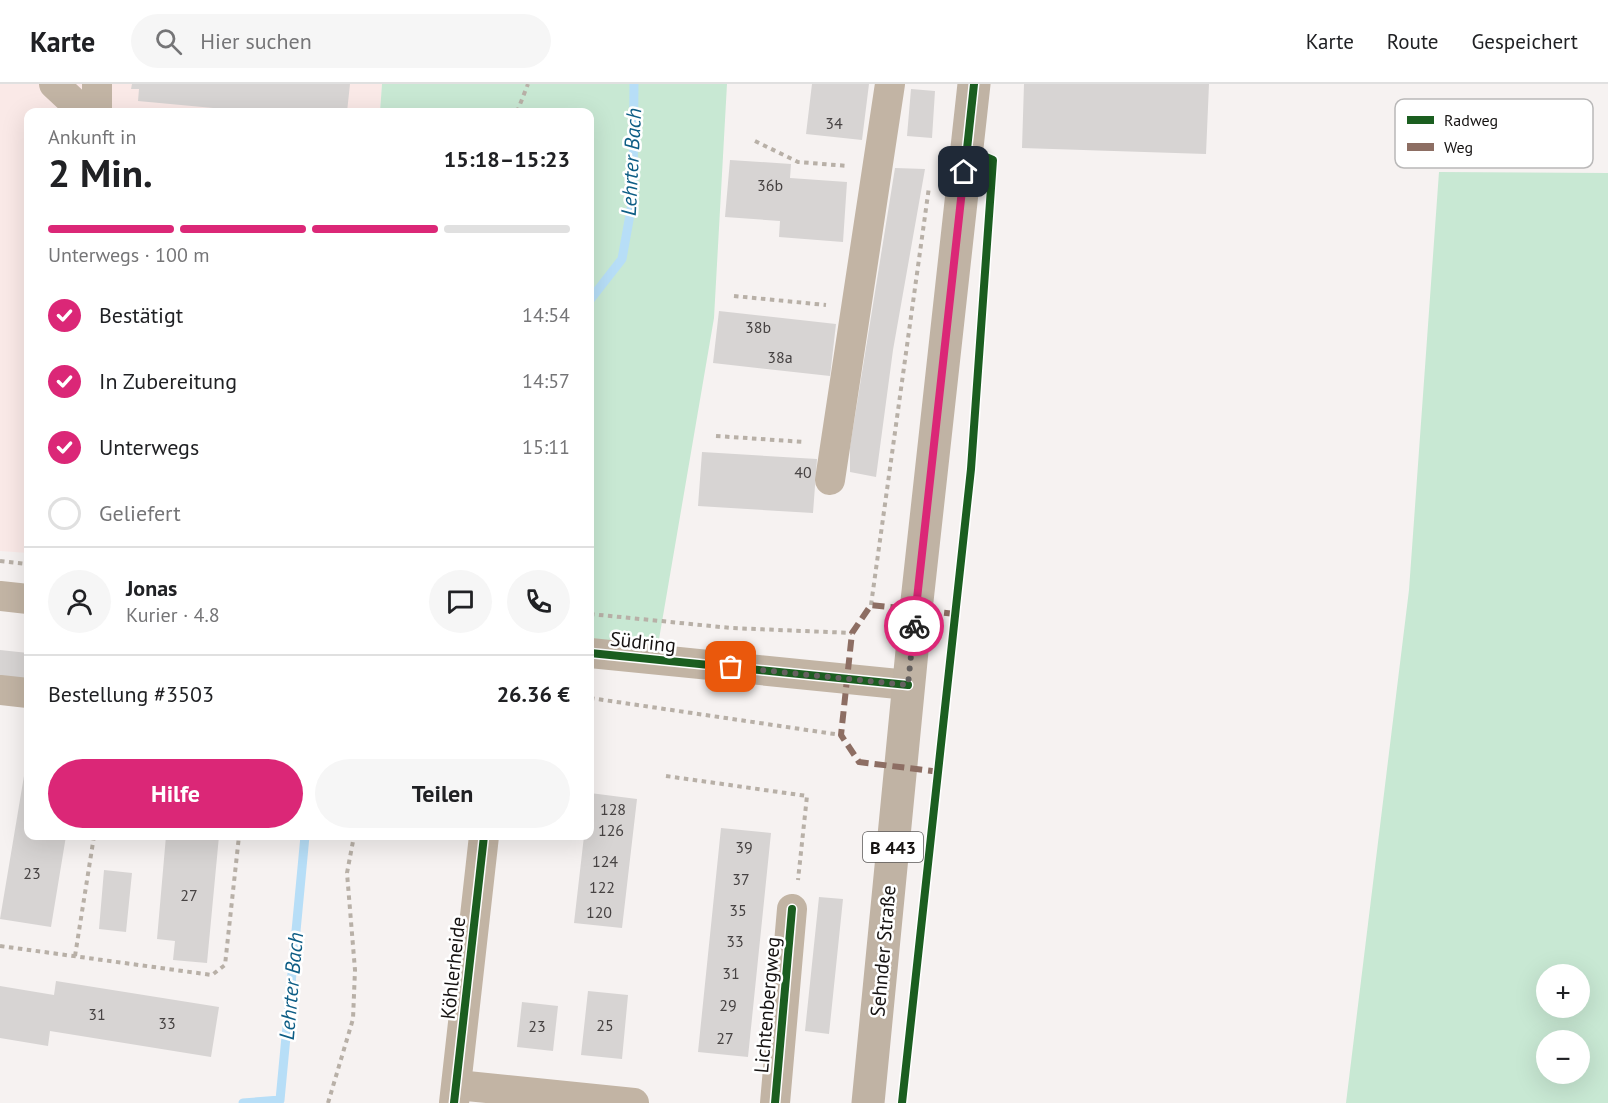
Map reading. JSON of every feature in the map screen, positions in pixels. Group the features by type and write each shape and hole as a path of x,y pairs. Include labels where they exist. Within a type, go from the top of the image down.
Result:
{"main road":[{"name":"Sehnder Straße","path":"868,1103 908,685 974,84"}],"street":[{"path":"54,84 80,108"},
{"path":"97,84 97,108"},
{"path":"830,480 890,84"},
{"path":"0,596 24,599"},
{"name":"Südring","path":"594,653 908,685"},
{"path":"0,690 24,693"},
{"name":"Köhlerheide","path":"456,1094 484,840"},
{"name":"Lichtenbergweg","path":"775,1103 792,909"},
{"path":"456,1094 634,1103"}],"path":[{"path":"519,108 528,84"},
{"path":"755,141 798,162 877,169"},
{"path":"870,605 930,184"},
{"path":"734,296 856,308"},
{"path":"716,436 836,444"},
{"path":"0,561 24,564"},
{"path":"594,614 731,628 852,633"},
{"path":"594,699 841,735"},
{"path":"666,776 807,796 796,895 792,909"},
{"path":"75,956 93,840"},
{"path":"0,946 212,975 225,965 239,840"},
{"path":"328,1103 353,1019 355,970 347,873 353,840"}],"shaded area":[{"path":"0,84 382,84 380,108 24,108 24,553 0,551"}],"green space":[{"path":"382,84 727,84 714,318 657,651 594,644 594,108 380,108"},
{"path":"1439,172 1608,173 1608,1103 1346,1103 1409,590"}],"building":[{"path":"132,84 350,84 347,108 213,108 138,101 139,89 131,89"},
{"path":"812,84 869,84 862,140 806,134"},
{"path":"1024,84 1209,84 1206,154 1022,148"},
{"path":"911,89 935,91 932,138 907,136"},
{"path":"730,160 791,164 790,178 847,182 843,242 779,237 780,221 725,217"},
{"path":"895,168 925,169 893,350 876,477 850,472 850,447"},
{"path":"719,311 836,324 830,376 713,363"},
{"path":"702,452 817,459 813,513 698,506"},
{"path":"0,650 24,653 24,679 0,676"},
{"path":"24,776 24,840 65,840 51,927 0,919"},
{"path":"594,794 637,799 622,928 574,923 584,840 594,840"},
{"path":"721,828 771,833 748,1057 698,1052"},
{"path":"166,840 219,840 207,963 173,960 175,941 157,939"},
{"path":"104,870 132,873 126,932 99,929"},
{"path":"819,897 843,899 829,1034 805,1031"},
{"path":"56,981 219,1007 211,1057 50,1031 48,1046 0,1038 0,986 54,995"},
{"path":"588,991 628,995 622,1059 581,1055"},
{"path":"522,1002 558,1006 553,1051 517,1047"}],"waterway":[{"name":"Lehrter Bach","path":"594,295 622,259 633,198 634,84"},
{"name":"Lehrter Bach","path":"243,1103 280,1100 305,840"}],"marked path":[{"path":"940,772 859,762 841,735 852,633 871,605 955,614"}],"cycle path":[{"path":"902,1103 971,469 993,160 967,149 974,84"},
{"path":"594,653 908,685"},
{"path":"454,1103 484,840"},
{"path":"775,1103 792,909"}],"way so far":[{"path":"731,667 908,685 914,626"}],"route":[{"path":"914,626 964,172"}]}
